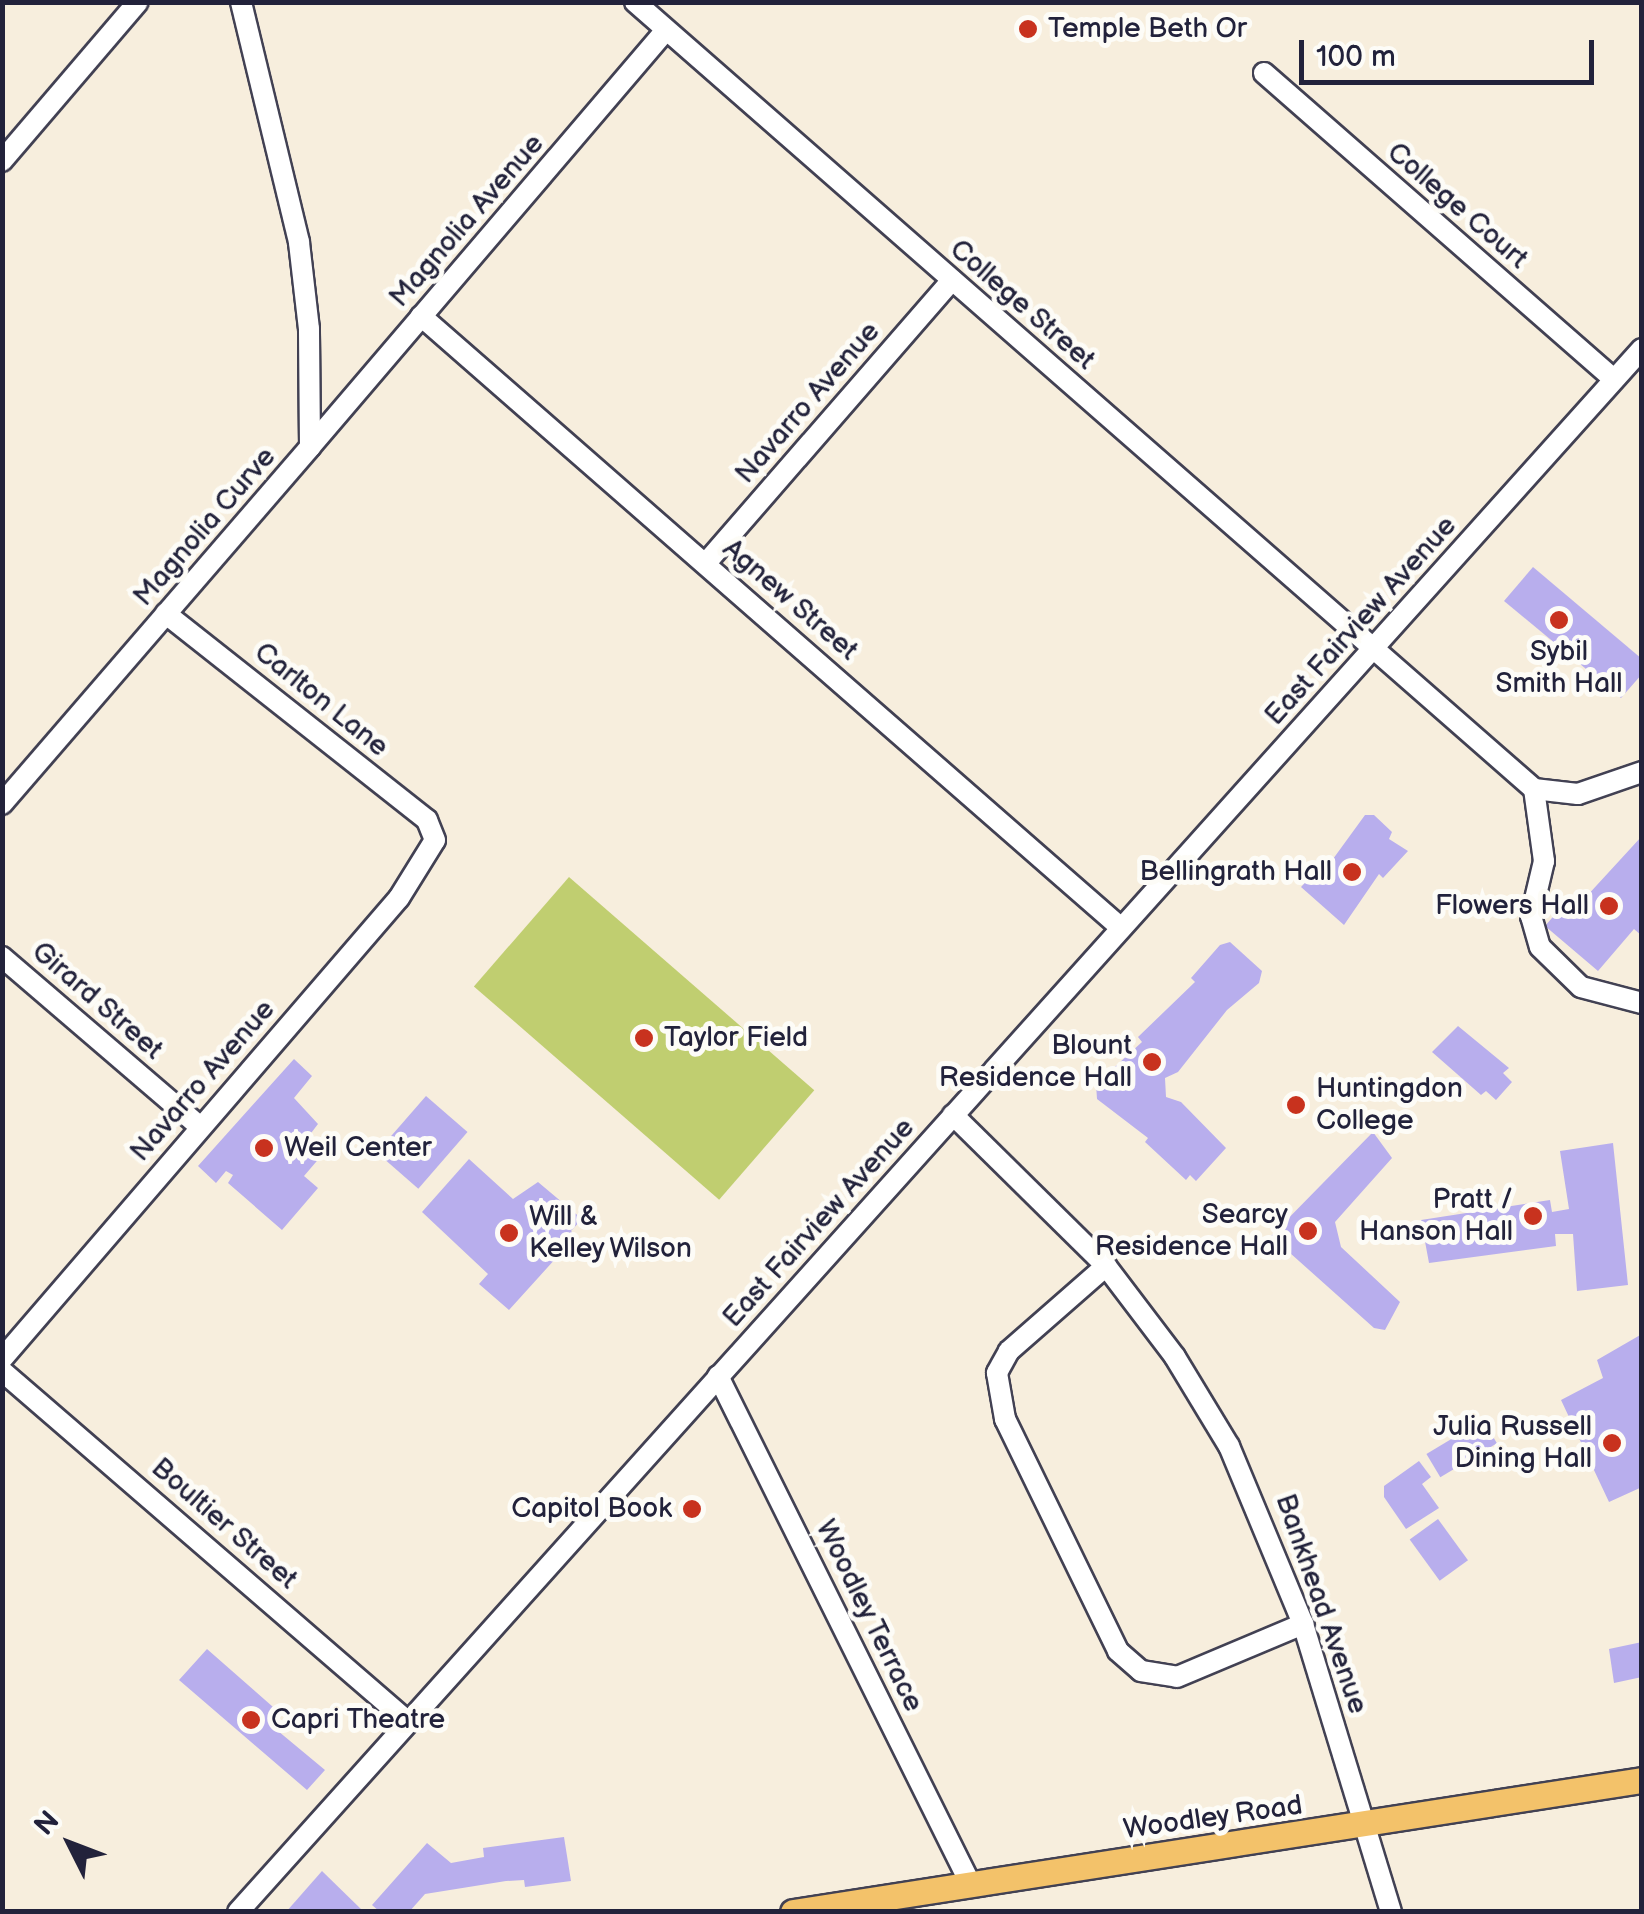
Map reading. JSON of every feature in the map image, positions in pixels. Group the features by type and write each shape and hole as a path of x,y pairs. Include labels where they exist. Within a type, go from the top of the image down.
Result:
{"main road":[{"name":"Woodley Road","path":"793,1912 900,1902 969,1880 1366,1828 1642,1780"}],"street":[{"path":"2,160 138,2"},
{"name":"Magnolia Curve","path":"2,804 310,447 309,329 299,242 242,2"},
{"name":"College Street","path":"635,2 1534,788"},
{"name":"Magnolia Avenue","path":"310,447 666,30"},
{"name":"College Court","path":"1264,73 1614,380"},
{"name":"Navarro Avenue","path":"706,563 952,280"},
{"name":"Agnew Street","path":"421,316 1121,928"},
{"name":"East Fairview Avenue","path":"238,1912 406,1720 1642,349"},
{"name":"Carlton Lane","path":"166,614 259,682 436,834"},
{"path":"1642,772 1578,794 1534,788 1544,860 1531,916 1540,947 1581,987 1642,1003"},
{"name":"Navarro Avenue","path":"2,1359 399,898 432,853 436,834"},
{"name":"Girard Street","path":"2,957 200,1127"},
{"name":"Bankhead Avenue","path":"953,1115 1106,1266 1175,1357 1229,1446 1304,1624 1391,1912"},
{"path":"1106,1266 1009,1351 997,1373 1006,1420 1118,1651 1141,1671 1177,1677 1304,1624"},
{"name":"Boultier Street","path":"2,1372 406,1720"},
{"name":"Woodley Terrace","path":"718,1376 969,1880"}],"green space":[{"name":"Taylor Field","path":"569,877 814,1090 719,1200 474,986"}],"building":[{"name":"Sybil Smith Hall","path":"1533,567 1642,659 1642,674 1621,698 1504,601"},
{"name":"Bellingrath Hall","path":"1365,815 1374,815 1392,832 1389,839 1408,851 1383,878 1379,874 1344,925 1301,887 1321,866 1325,870"},
{"name":"Flowers Hall","path":"1642,836 1642,936 1634,929 1598,971 1545,926 1565,903 1574,910"},
{"name":"Blount Residence Hall","path":"1230,942 1262,971 1259,983 1227,1010 1178,1072 1165,1078 1166,1097 1181,1102 1226,1148 1196,1181 1190,1175 1186,1180 1145,1142 1148,1138 1097,1099 1096,1084 1142,1042 1138,1037 1195,982 1191,978 1220,945"},
{"path":"1458,1026 1509,1068 1503,1073 1512,1082 1496,1100 1486,1091 1481,1095 1432,1052"},
{"name":"Weil Center","path":"294,1059 312,1076 294,1098 318,1124 305,1141 322,1155 304,1176 318,1188 282,1230 228,1183 233,1175 226,1171 216,1183 198,1166"},
{"path":"426,1096 468,1132 418,1189 377,1153"},
{"name":"Searcy Residence Hall","path":"1373,1132 1392,1158 1335,1222 1341,1247 1400,1302 1385,1330 1374,1328 1271,1236"},
{"name":"Pratt / Hanson Hall","path":"1613,1143 1628,1285 1577,1291 1573,1234 1555,1234 1556,1246 1429,1263 1421,1220 1550,1200 1552,1212 1569,1209 1560,1151"},
{"name":"Will & Kelley Wilson","path":"469,1159 513,1199 538,1182 582,1219 571,1231 576,1236 509,1310 479,1284 488,1274 422,1212"},
{"name":"Julia Russell Dining Hall","path":"1642,1334 1642,1487 1609,1502 1561,1400 1603,1378 1597,1360"},
{"path":"1483,1420 1497,1443 1440,1477 1426,1454"},
{"path":"1419,1461 1431,1477 1422,1484 1439,1508 1406,1529 1384,1497 1384,1486"},
{"path":"1438,1519 1468,1560 1440,1581 1410,1540"},
{"path":"1642,1642 1642,1677 1614,1683 1609,1649"},
{"name":"Capri Theatre","path":"207,1649 281,1714 272,1726 325,1770 307,1790 179,1680"},
{"path":"564,1837 571,1881 525,1887 524,1880 506,1881 425,1894 409,1912 380,1912 372,1905 427,1843 451,1863 484,1857 483,1848"},
{"path":"322,1871 364,1912 286,1912"}],"place":[{"name":"Temple Beth Or","path":"1028,29"},
{"name":"Sybil Smith Hall","path":"1559,620"},
{"name":"Bellingrath Hall","path":"1352,872"},
{"name":"Flowers Hall","path":"1609,906"},
{"name":"Taylor Field","path":"644,1038"},
{"name":"Blount Residence Hall","path":"1152,1062"},
{"name":"Huntingdon College","path":"1296,1105"},
{"name":"Weil Center","path":"264,1148"},
{"name":"Pratt / Hanson Hall","path":"1533,1216"},
{"name":"Searcy Residence Hall","path":"1308,1231"},
{"name":"Will & Kelley Wilson","path":"509,1233"},
{"name":"Julia Russell Dining Hall","path":"1612,1443"},
{"name":"Capitol Book","path":"692,1509"},
{"name":"Capri Theatre","path":"251,1720"}]}
